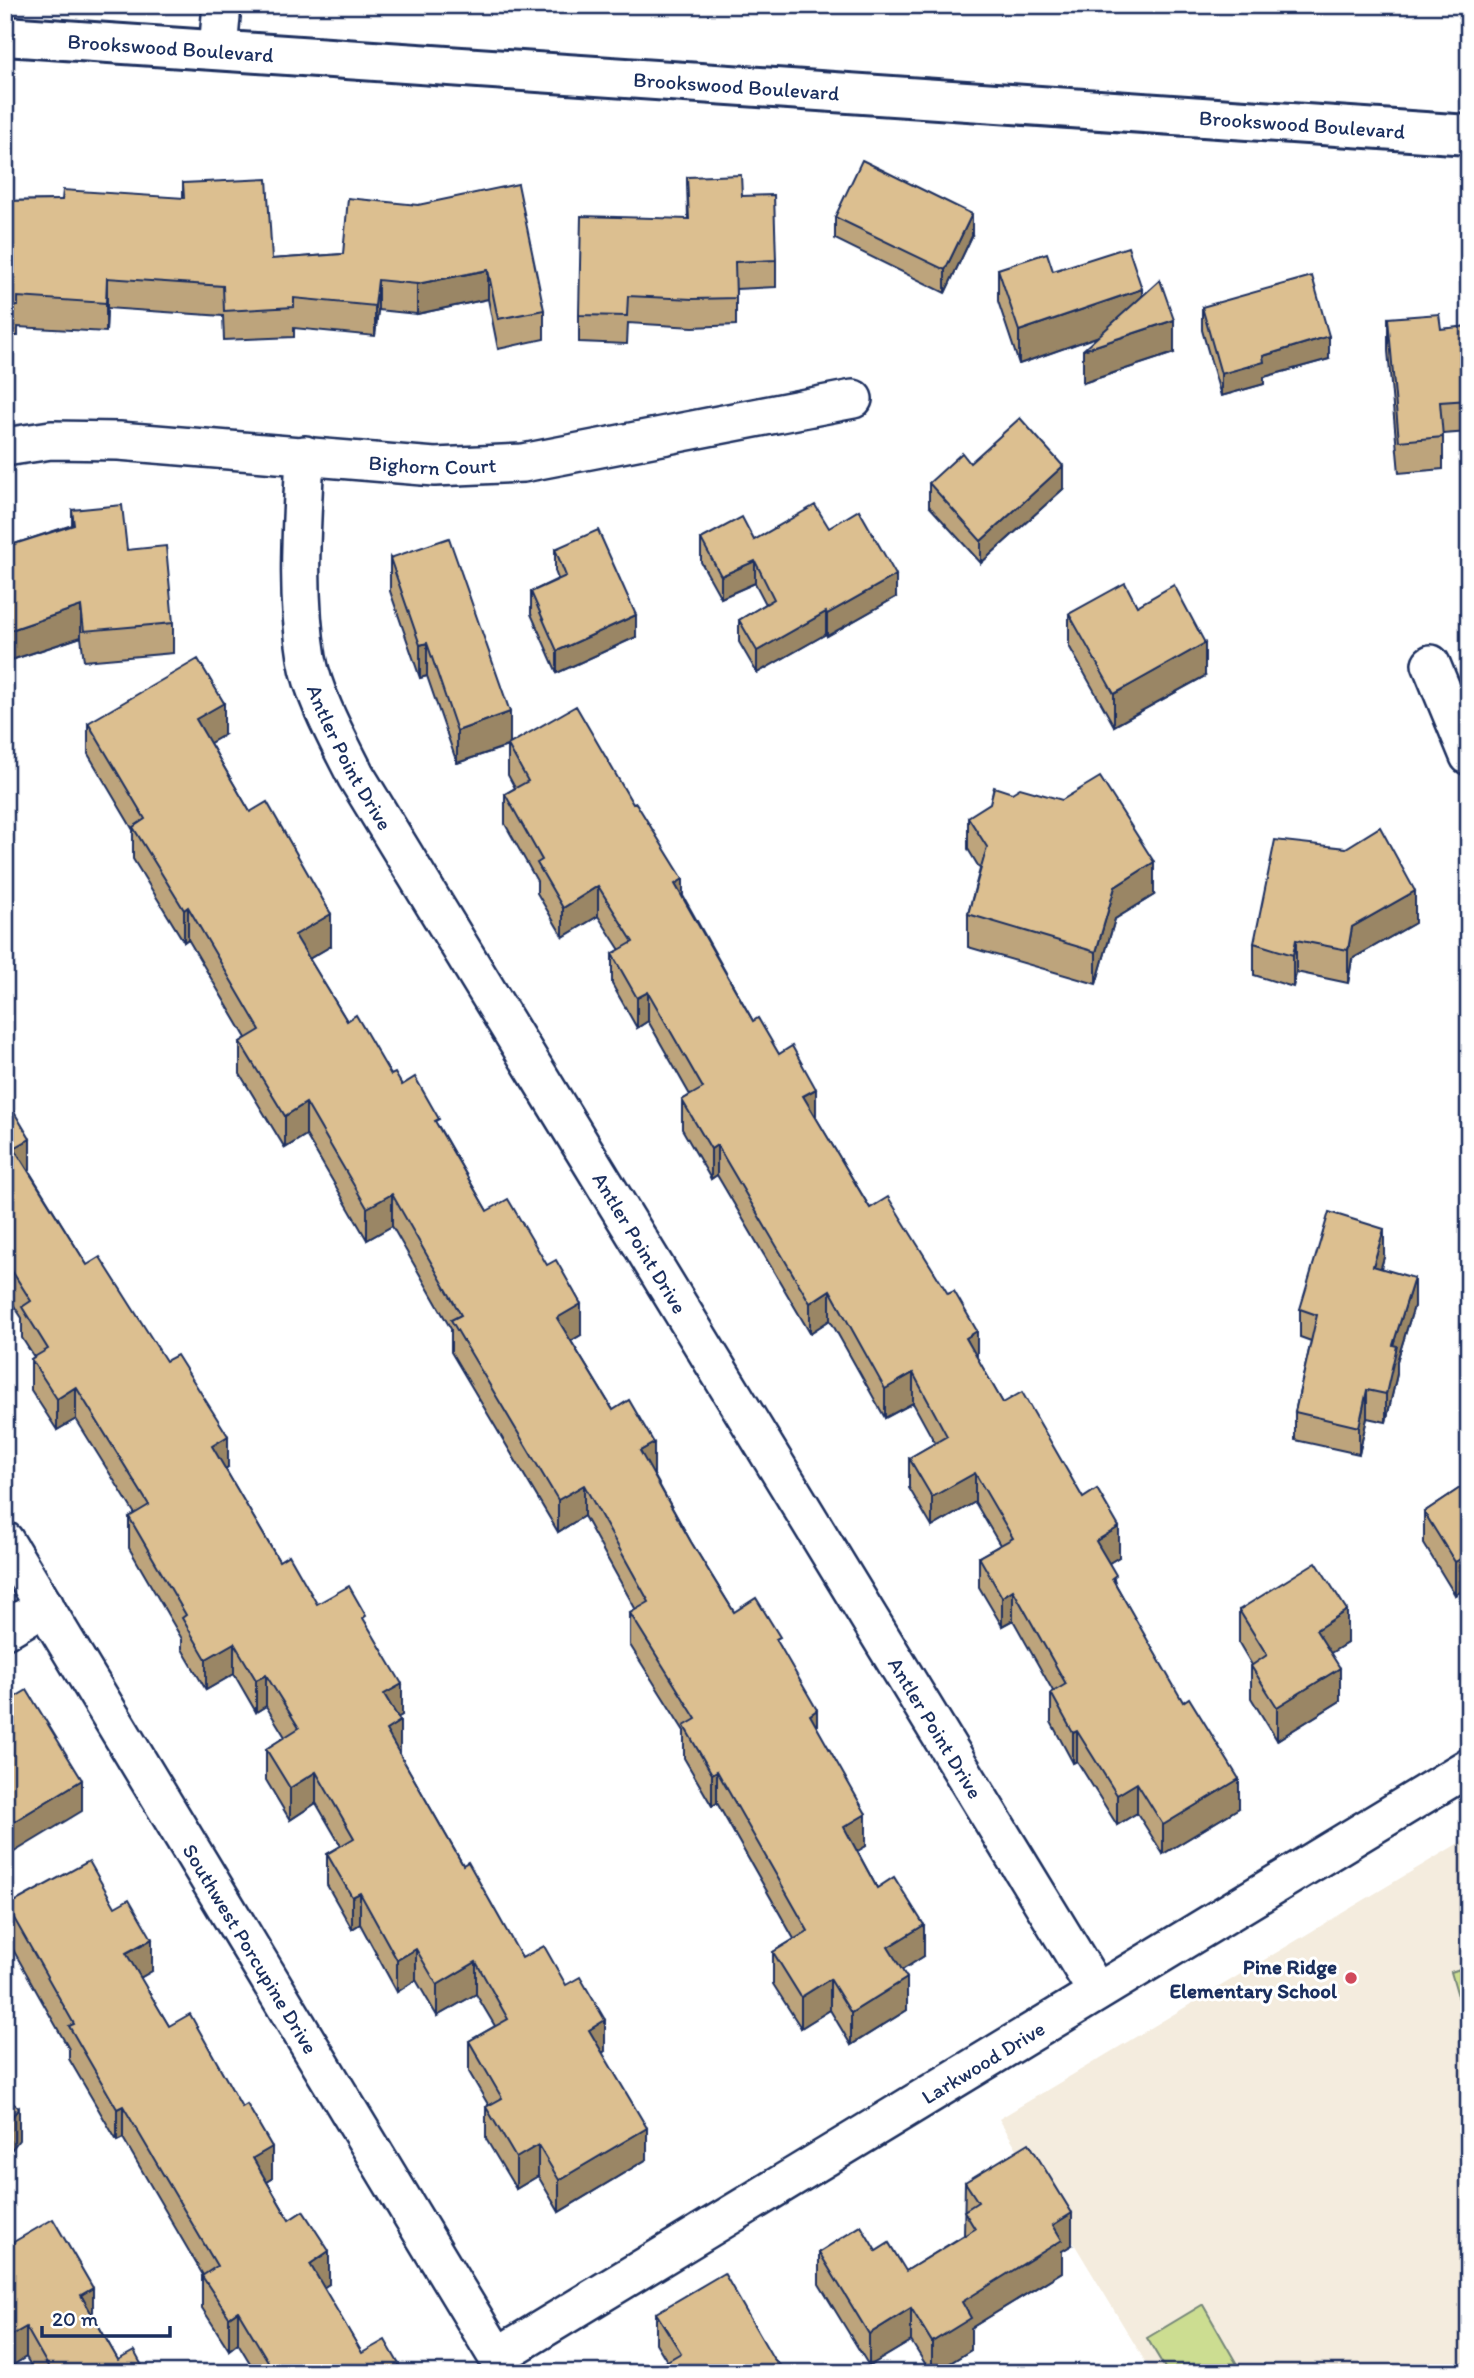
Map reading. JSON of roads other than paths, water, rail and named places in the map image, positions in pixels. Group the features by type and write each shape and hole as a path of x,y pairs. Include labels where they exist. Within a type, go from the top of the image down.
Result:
{"main road":[{"name":"Brookswood Boulevard","path":"5,36 1469,135"}],"street":[{"path":"218,50 222,5"},
{"name":"Bighorn Court","path":"5,447 51,440 119,441 435,467 523,463 853,399"},
{"name":"Antler Point Drive","path":"305,455 300,573 307,660 328,719 356,776 1097,1992"},
{"path":"1431,664 1469,756"},
{"name":"Southwest Porcupine Drive","path":"5,1541 502,2365"},
{"path":"5,1630 45,1606"},
{"name":"Larkwood Drive","path":"502,2365 1097,1992 1469,1767"}],"place":[{"name":"Pine Ridge Elementary School","path":"1351,1978"}]}
